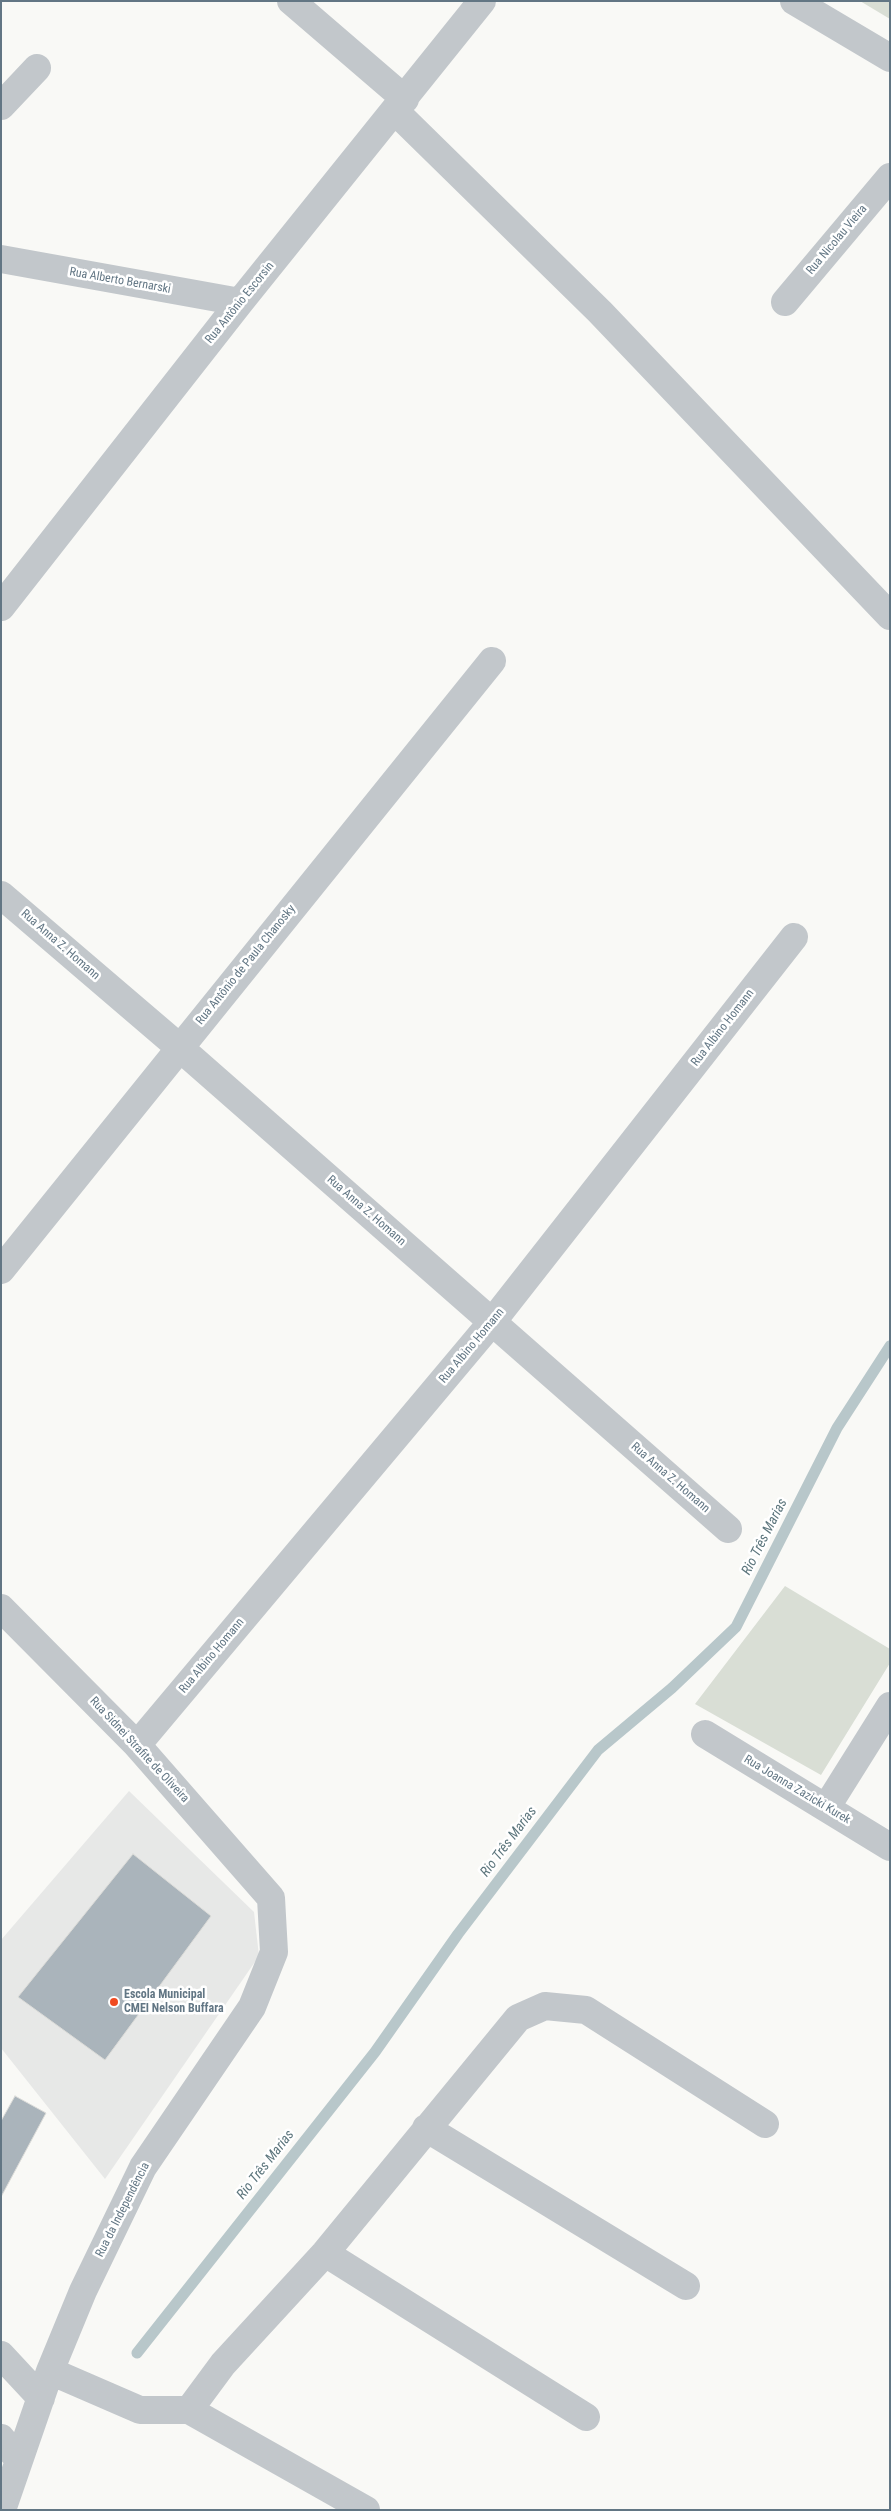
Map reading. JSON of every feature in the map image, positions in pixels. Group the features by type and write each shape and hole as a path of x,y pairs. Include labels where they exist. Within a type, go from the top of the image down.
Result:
{"street":[{"path":"291,1 400,105 890,616"},
{"name":"Rua Antônio Escorsin","path":"1,607 240,302 482,1"},
{"path":"794,1 890,58"},
{"path":"1,106 37,68"},
{"name":"Rua Nicolau Vieira","path":"785,302 890,177"},
{"name":"Rua Alberto Bernarski","path":"1,259 240,302"},
{"name":"Rua Antônio de Paula Chanosky","path":"1,1270 492,661"},
{"name":"Rua Anna Z. Homann","path":"1,895 180,1048 728,1529"},
{"name":"Rua Albino Homann","path":"137,1745 492,1322 794,937"},
{"name":"Rua Sidnei Strafite de Oliveira","path":"1,1608 137,1745 270,1898"},
{"path":"826,1808 890,1706"},
{"name":"Rua Joanna Zazicki Kurek","path":"705,1734 890,1847"},
{"name":"Rua da Independência","path":"2,2510 50,2371 83,2290 143,2167 252,2007 274,1952 270,1898"},
{"path":"189,2410 223,2364 325,2252 518,2018 545,2006 586,2010 765,2124"},
{"path":"426,2128 686,2286"},
{"path":"325,2252 586,2417"},
{"path":"1,2355 41,2398"},
{"path":"50,2371 140,2410 189,2410 366,2510"},
{"path":"1,2438 19,2460"}],"shaded area":[{"path":"860,1 890,1 890,19"},
{"path":"785,1586 890,1649 890,1663 821,1775 695,1704"},
{"name":"Escola Municipal CMEI Nelson Buffara","path":"129,1791 254,1912 259,1956 105,2179 1,2048 1,1940"}],"building":[{"path":"133,1854 211,1916 105,2060 18,1997"},
{"path":"15,2096 46,2113 1,2197 1,2121"}],"waterway":[{"name":"Rio Três Marias","path":"137,2353 375,2052 458,1934 598,1750 672,1688 736,1627 837,1428 890,1346"}],"place":[{"name":"Escola Municipal CMEI Nelson Buffara","path":"114,2002"}]}
